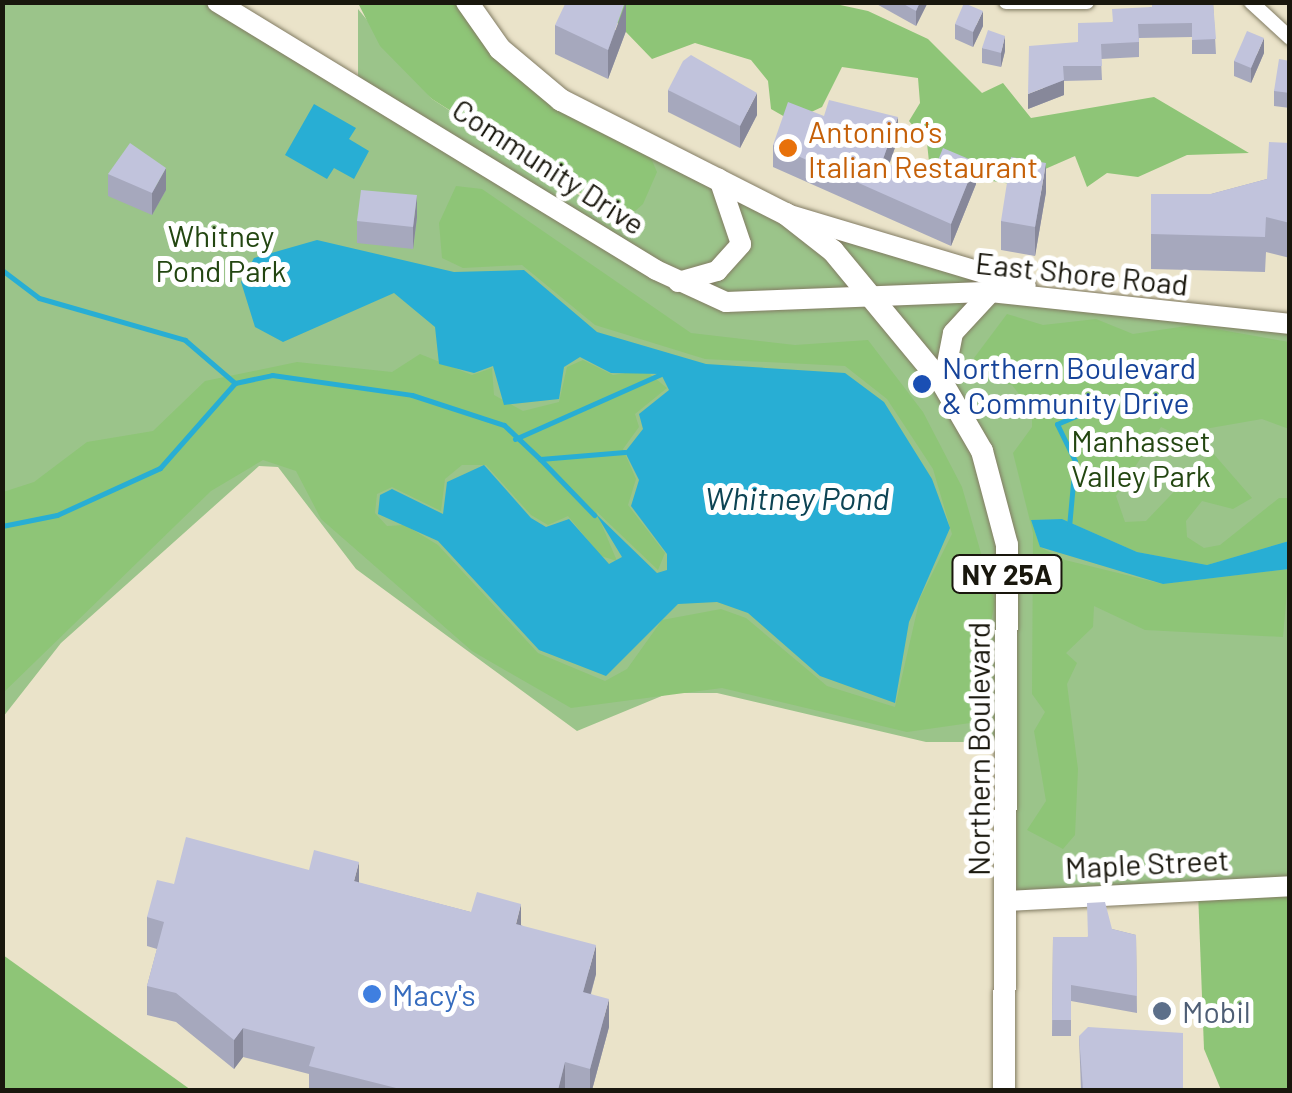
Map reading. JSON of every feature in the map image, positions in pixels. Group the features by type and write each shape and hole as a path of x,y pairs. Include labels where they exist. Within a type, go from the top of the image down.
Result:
{"main road":[{"name":"Community Drive","path":"217,2 678,282 756,306 869,292"},
{"name":"Northern Boulevard","path":"467,2 500,49 560,100 786,214 869,292 943,384 982,450 1006,534 1004,1090"},
{"path":"678,282 717,271 741,244 719,179"},
{"path":"786,214 1070,300"},
{"name":"East Shore Road","path":"869,292 990,292 1290,324"},
{"path":"943,384 954,333 990,292"},
{"name":"Maple Street","path":"1007,901 1290,886"}],"street":[{"path":"1006,2 1087,2"},
{"path":"1251,2 1290,38"}],"green space":[{"name":"Whitney Pond Park","path":"2,3 217,3 358,81 358,9 432,99 602,210 648,151 786,214 1070,300 1289,324 1289,886 1008,901 1008,742 926,742 717,693 669,693 577,731 356,569 278,467 259,466 61,643 3,717"},
{"path":"358,3 467,3 500,49 648,151 657,172 643,204 624,221 432,99 380,46"},
{"path":"598,3 831,3 868,11 928,39 982,93 1003,83 1031,118 1154,97 1249,153 1187,155 1138,177 1107,173 1087,187 1075,156 1011,184 930,171 927,143 909,121 920,103 918,78 842,67 822,107 792,121 771,109 768,81 751,60 695,43 652,59"},
{"path":"456,186 482,189 691,333 795,345 868,340 923,412 962,487 995,602 970,723 907,732 722,688 571,708 472,651 321,519 296,471 263,460 211,491 3,693 3,492 34,482 87,442 153,431 205,381 297,362 392,372 420,354 472,375 492,368 494,395 523,411 559,402 567,367 583,360 613,375 645,370 667,388 635,414 639,427 623,449 636,479 628,505 665,553 658,570 596,511 617,561 601,556 568,516 548,525 531,515 486,465 462,465 445,479 441,511 392,487 377,494 375,513 387,526 405,525 438,545 538,653 605,681 627,669 662,620 721,609 746,618 827,686 895,707 920,598 952,534 933,469 887,399 845,366 705,359 595,325 522,265 463,268 442,258 439,223"},
{"name":"Manhasset Valley Park","path":"1007,314 1043,325 1096,319 1133,334 1193,325 1289,342 1289,429 1262,419 1176,434 1161,427 1116,496 1125,522 1146,521 1212,452 1252,498 1233,509 1202,501 1186,521 1187,537 1204,548 1220,545 1279,498 1289,498 1289,541 1207,565 1137,552 1062,519 1031,520 1040,547 1065,560 1163,584 1289,569 1283,637 1145,630 1094,606 1093,627 1066,653 1077,663 1067,684 1078,769 1075,835 1063,849 1027,830 1046,801 1034,731 1045,712 1032,694 1033,533 1013,453 1032,427 1032,411 1012,385 982,379 974,358"},
{"path":"1289,886 1289,1090 1221,1090 1204,1049 1198,891"},
{"path":"3,955 191,1090 3,1090"}],"water":[{"path":"314,104 356,128 349,139 369,151 354,179 334,168 327,179 285,155"},
{"name":"Whitney Pond","path":"317,240 454,272 524,270 597,332 706,364 845,373 884,402 932,479 950,528 909,622 895,703 820,676 748,613 717,602 678,604 606,676 539,650 438,541 378,514 380,495 392,489 443,514 447,482 484,465 531,518 546,527 569,519 609,564 622,557 596,514 657,573 667,570 667,554 631,506 639,480 625,452 643,429 639,414 669,390 661,374 611,373 580,357 564,367 559,399 504,405 493,366 474,373 439,364 435,327 394,293 283,342 255,327 241,282 254,258"},
{"path":"1062,519 1137,552 1207,565 1289,541 1289,569 1163,584 1040,547 1031,520"}],"building":[{"path":"566,2 625,2 608,50 555,25"},
{"path":"900,2 920,2 916,11"},
{"path":"1152,2 1213,2 1216,39 1192,40 1192,23 1138,24 1139,42 1101,44 1102,66 1063,66 1064,80 1028,94 1029,46 1078,42 1078,23 1113,22 1112,9 1152,7"},
{"path":"964,3 983,11 973,32 955,24"},
{"path":"988,30 1005,36 1001,53 982,48"},
{"path":"1247,31 1264,38 1251,68 1234,61"},
{"path":"691,55 757,93 740,126 668,90 683,61"},
{"path":"1279,59 1290,61 1290,93 1274,91"},
{"path":"829,100 898,117 882,162 930,180 943,148 976,162 951,224 773,145 788,102 824,116"},
{"path":"1269,142 1290,143 1290,223 1266,217 1265,237 1151,234 1151,194 1211,194 1267,179"},
{"path":"130,143 166,168 152,193 108,174"},
{"path":"1011,157 1046,163 1035,227 1001,221"},
{"path":"361,190 417,195 413,227 357,221"},
{"name":"Macy's","path":"186,837 309,870 314,850 359,862 354,881 471,912 477,892 521,904 516,924 596,945 583,992 609,999 590,1069 565,1062 558,1090 404,1090 309,1066 315,1047 243,1028 234,1040 176,993 147,986 164,922 147,917 157,880 174,884"},
{"path":"1105,902 1112,929 1136,935 1137,996 1071,985 1071,1020 1052,1020 1053,937 1088,937 1087,903"},
{"path":"1088,1027 1183,1033 1183,1090 1083,1090 1079,1036"}],"waterway":[{"path":"2,270 39,298 185,340 235,383 272,375 412,395 504,425 540,459 625,452"},
{"path":"515,439 661,374"},
{"path":"2,526 57,515 160,468 235,383"},
{"path":"1069,527 1075,461 1057,424 1099,406"},
{"path":"540,459 594,515"}],"place":[{"name":"Antonino's Italian Restaurant","path":"788,148"},
{"name":"Northern Boulevard & Community Drive","path":"922,384"},
{"name":"Macy's","path":"372,994"},
{"name":"Mobil","path":"1162,1011"}]}
